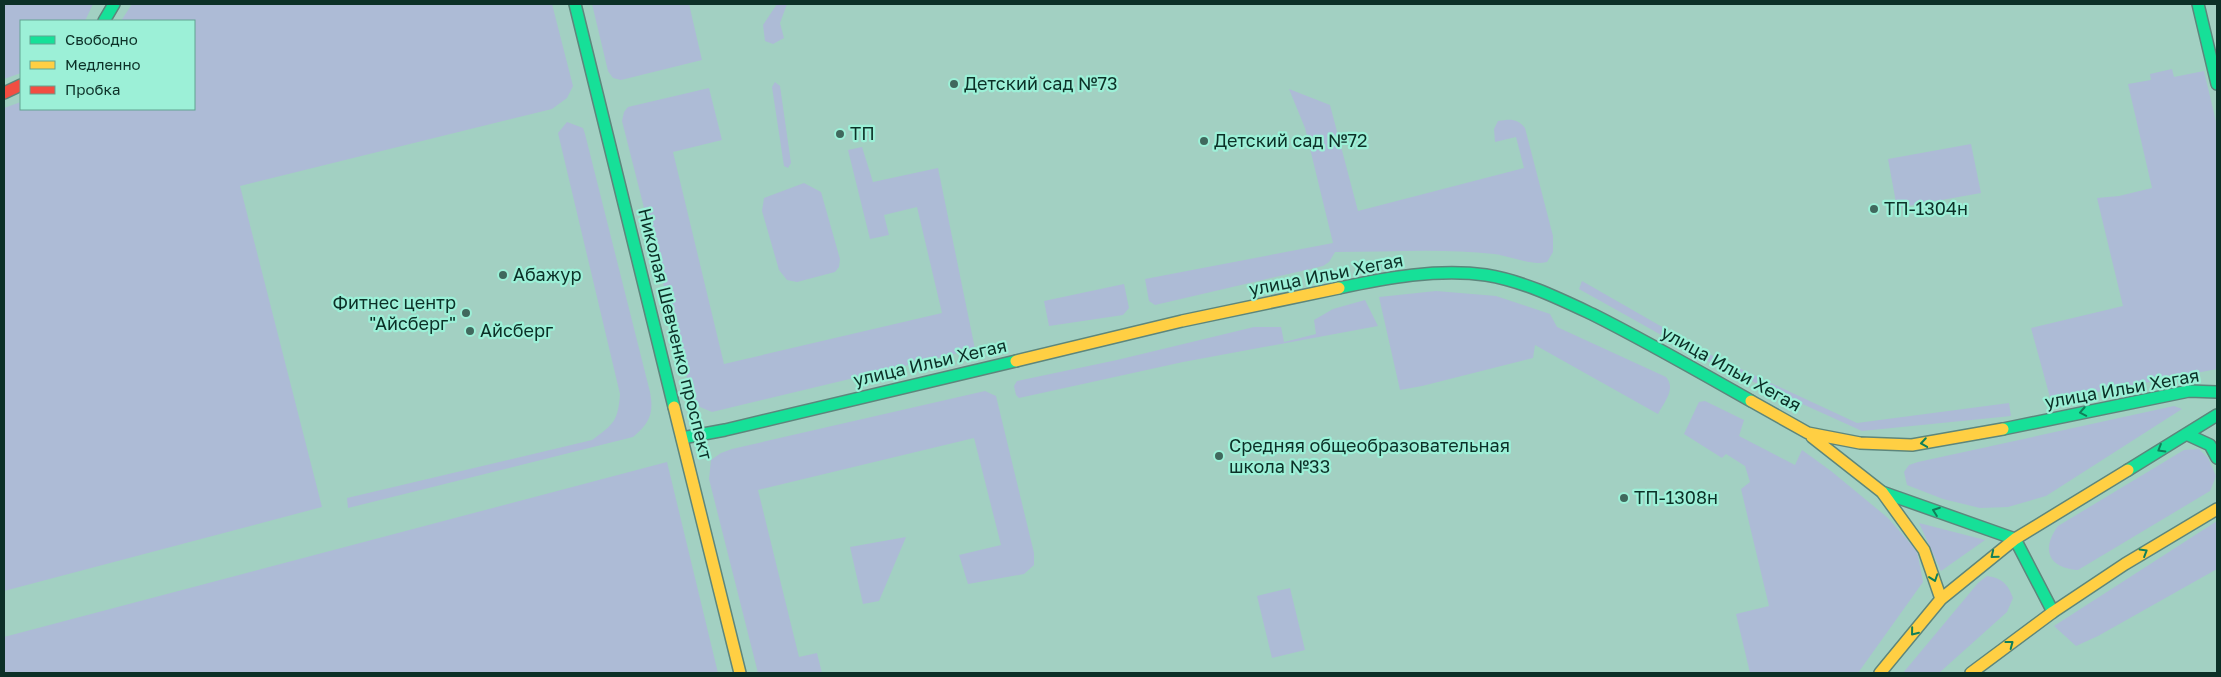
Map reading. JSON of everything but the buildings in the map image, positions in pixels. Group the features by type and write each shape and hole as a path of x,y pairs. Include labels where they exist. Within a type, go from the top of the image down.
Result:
{"main road":[{"path":"105,20 114,4"},
{"name":"Николая Шевченко проспект","path":"575,4 740,673"},
{"path":"2198,4 2217,84"},
{"path":"4,93 20,85"},
{"name":"улица Ильи Хегая","path":"682,438 734,428 1147,329 1370,280 1447,274 1485,275 1520,283 1554,296 1632,334 1808,433 1860,443 1912,445 1972,435 2189,391 2217,392"},
{"path":"1885,670 1941,599 2015,538 2217,415"},
{"path":"1808,433 1882,492 1924,550 1941,599"},
{"path":"2186,434 2210,446 2217,458"},
{"path":"1882,492 2015,538 2053,612"},
{"path":"1971,673 2053,612 2125,564 2216,508"}],"shaded area":[{"path":"4,4 93,4 85,20 20,20 20,73 4,79"},
{"path":"132,4 552,4 573,86 567,98 552,109 240,186 322,507 4,591 4,108 20,102 20,110 195,110 195,20 122,20"},
{"path":"592,4 689,4 702,60 621,80 613,78 608,71"},
{"path":"777,4 787,4 780,23 784,38 773,44 765,41 763,25"},
{"path":"2172,69 2174,77 2204,71 2217,126 2217,369 2051,401 2031,328 2123,306 2097,198 2119,196 2152,188 2128,84 2151,80 2150,74"},
{"path":"775,82 780,86 791,163 788,168 784,166 772,87"},
{"path":"709,88 722,140 673,152 724,364 942,313 917,207 884,215 889,235 870,239 848,150 862,147 873,182 938,168 975,349 712,412 700,407 692,397 622,121 624,112 628,107"},
{"path":"1289,89 1330,105 1358,211 1524,168 1516,137 1495,142 1494,129 1498,121 1510,120 1519,122 1525,128 1553,236 1553,252 1547,262 1534,263 1501,255 1455,251 1335,252 1329,262 1323,266 1155,305 1149,301 1145,279 1333,243 1305,128"},
{"path":"567,122 583,128 585,134 650,392 651,412 647,422 633,437 348,508 347,498 592,440 614,421 618,410 620,394 558,133"},
{"path":"1971,144 1981,193 1897,208 1888,159"},
{"path":"804,183 821,192 840,259 839,267 835,272 797,282 787,280 779,270 762,211 764,198"},
{"path":"1582,281 1718,359 1715,365 1579,289"},
{"path":"1124,284 1129,308 1123,315 1049,326 1044,301"},
{"path":"1436,291 1496,296 1550,314 1557,327 1666,377 1669,382 1670,391 1658,414 1535,345 1533,358 1400,390 1379,297"},
{"path":"1365,300 1378,326 1183,362 1019,398 1016,395 1014,386 1017,381 1117,360 1254,327 1281,327 1284,342 1316,334 1314,320 1333,309"},
{"path":"1726,362 1857,423 2009,403 2011,416 1862,431 1723,368"},
{"path":"985,391 996,396 1034,553 1034,565 1024,574 968,584 959,555 1001,545 974,438 758,490 799,657 817,653 822,673 758,673 709,479 711,460 721,453 732,449"},
{"path":"1705,401 1744,420 1739,436 1795,465 1802,450 1831,471 1888,518 1917,551 1923,582 1858,673 1750,673 1736,614 1769,606 1741,489 1750,482 1745,466 1726,454 1722,458 1684,434 1699,402"},
{"path":"2174,406 2182,409 2046,496 2008,507 1980,508 1943,499 1907,485 1904,472 1909,465 1918,462"},
{"path":"2199,449 2208,458 2216,476 2210,491 2078,570 2060,566 2050,556 2050,542 2058,526 2184,450"},
{"path":"667,462 718,673 4,673 4,637"},
{"path":"2217,521 2217,569 2098,636 2076,646 2054,626"},
{"path":"1919,523 1985,540 1941,571"},
{"path":"906,537 879,601 863,604 850,547"},
{"path":"1987,576 2004,582 2009,589 2013,598 2007,612 1939,673 1903,673 1978,583"},
{"path":"1290,588 1305,650 1272,658 1257,596"}],"traffic: fast":[{"path":"105,20 114,4"},
{"path":"575,4 674,407"},
{"path":"2198,4 2217,84"},
{"path":"1339,288 1431,273 1468,273 1513,281 1592,314 1652,345 1751,401"},
{"path":"682,438 725,430 1016,361"},
{"path":"2003,429 2189,391 2217,392"},
{"path":"2128,470 2217,415"},
{"path":"2186,434 2210,445 2217,458"},
{"path":"1882,492 2015,539 2053,612"}],"traffic: slow":[{"path":"1016,361 1182,321 1339,288"},
{"path":"1751,401 1808,433 1860,443 1912,445 2003,429"},
{"path":"674,407 740,673"},
{"path":"1812,437 1882,492 1924,550 1941,599"},
{"path":"1880,673 1941,599 2015,539 2128,470"},
{"path":"1971,673 2053,612 2125,564 2217,509"}],"traffic: jam":[{"path":"4,93 20,85"}],"place":[{"name":"Детский сад №73","path":"954,84"},
{"name":"ТП","path":"840,134"},
{"name":"Детский сад №72","path":"1204,141"},
{"name":"ТП-1304н","path":"1874,209"},
{"name":"Абажур","path":"503,275"},
{"name":"Фитнес центр \"Айсберг\"","path":"466,313"},
{"name":"Айсберг","path":"470,331"},
{"name":"Средняя общеобразовательная школа №33","path":"1219,456"},
{"name":"ТП-1308н","path":"1624,498"}]}
